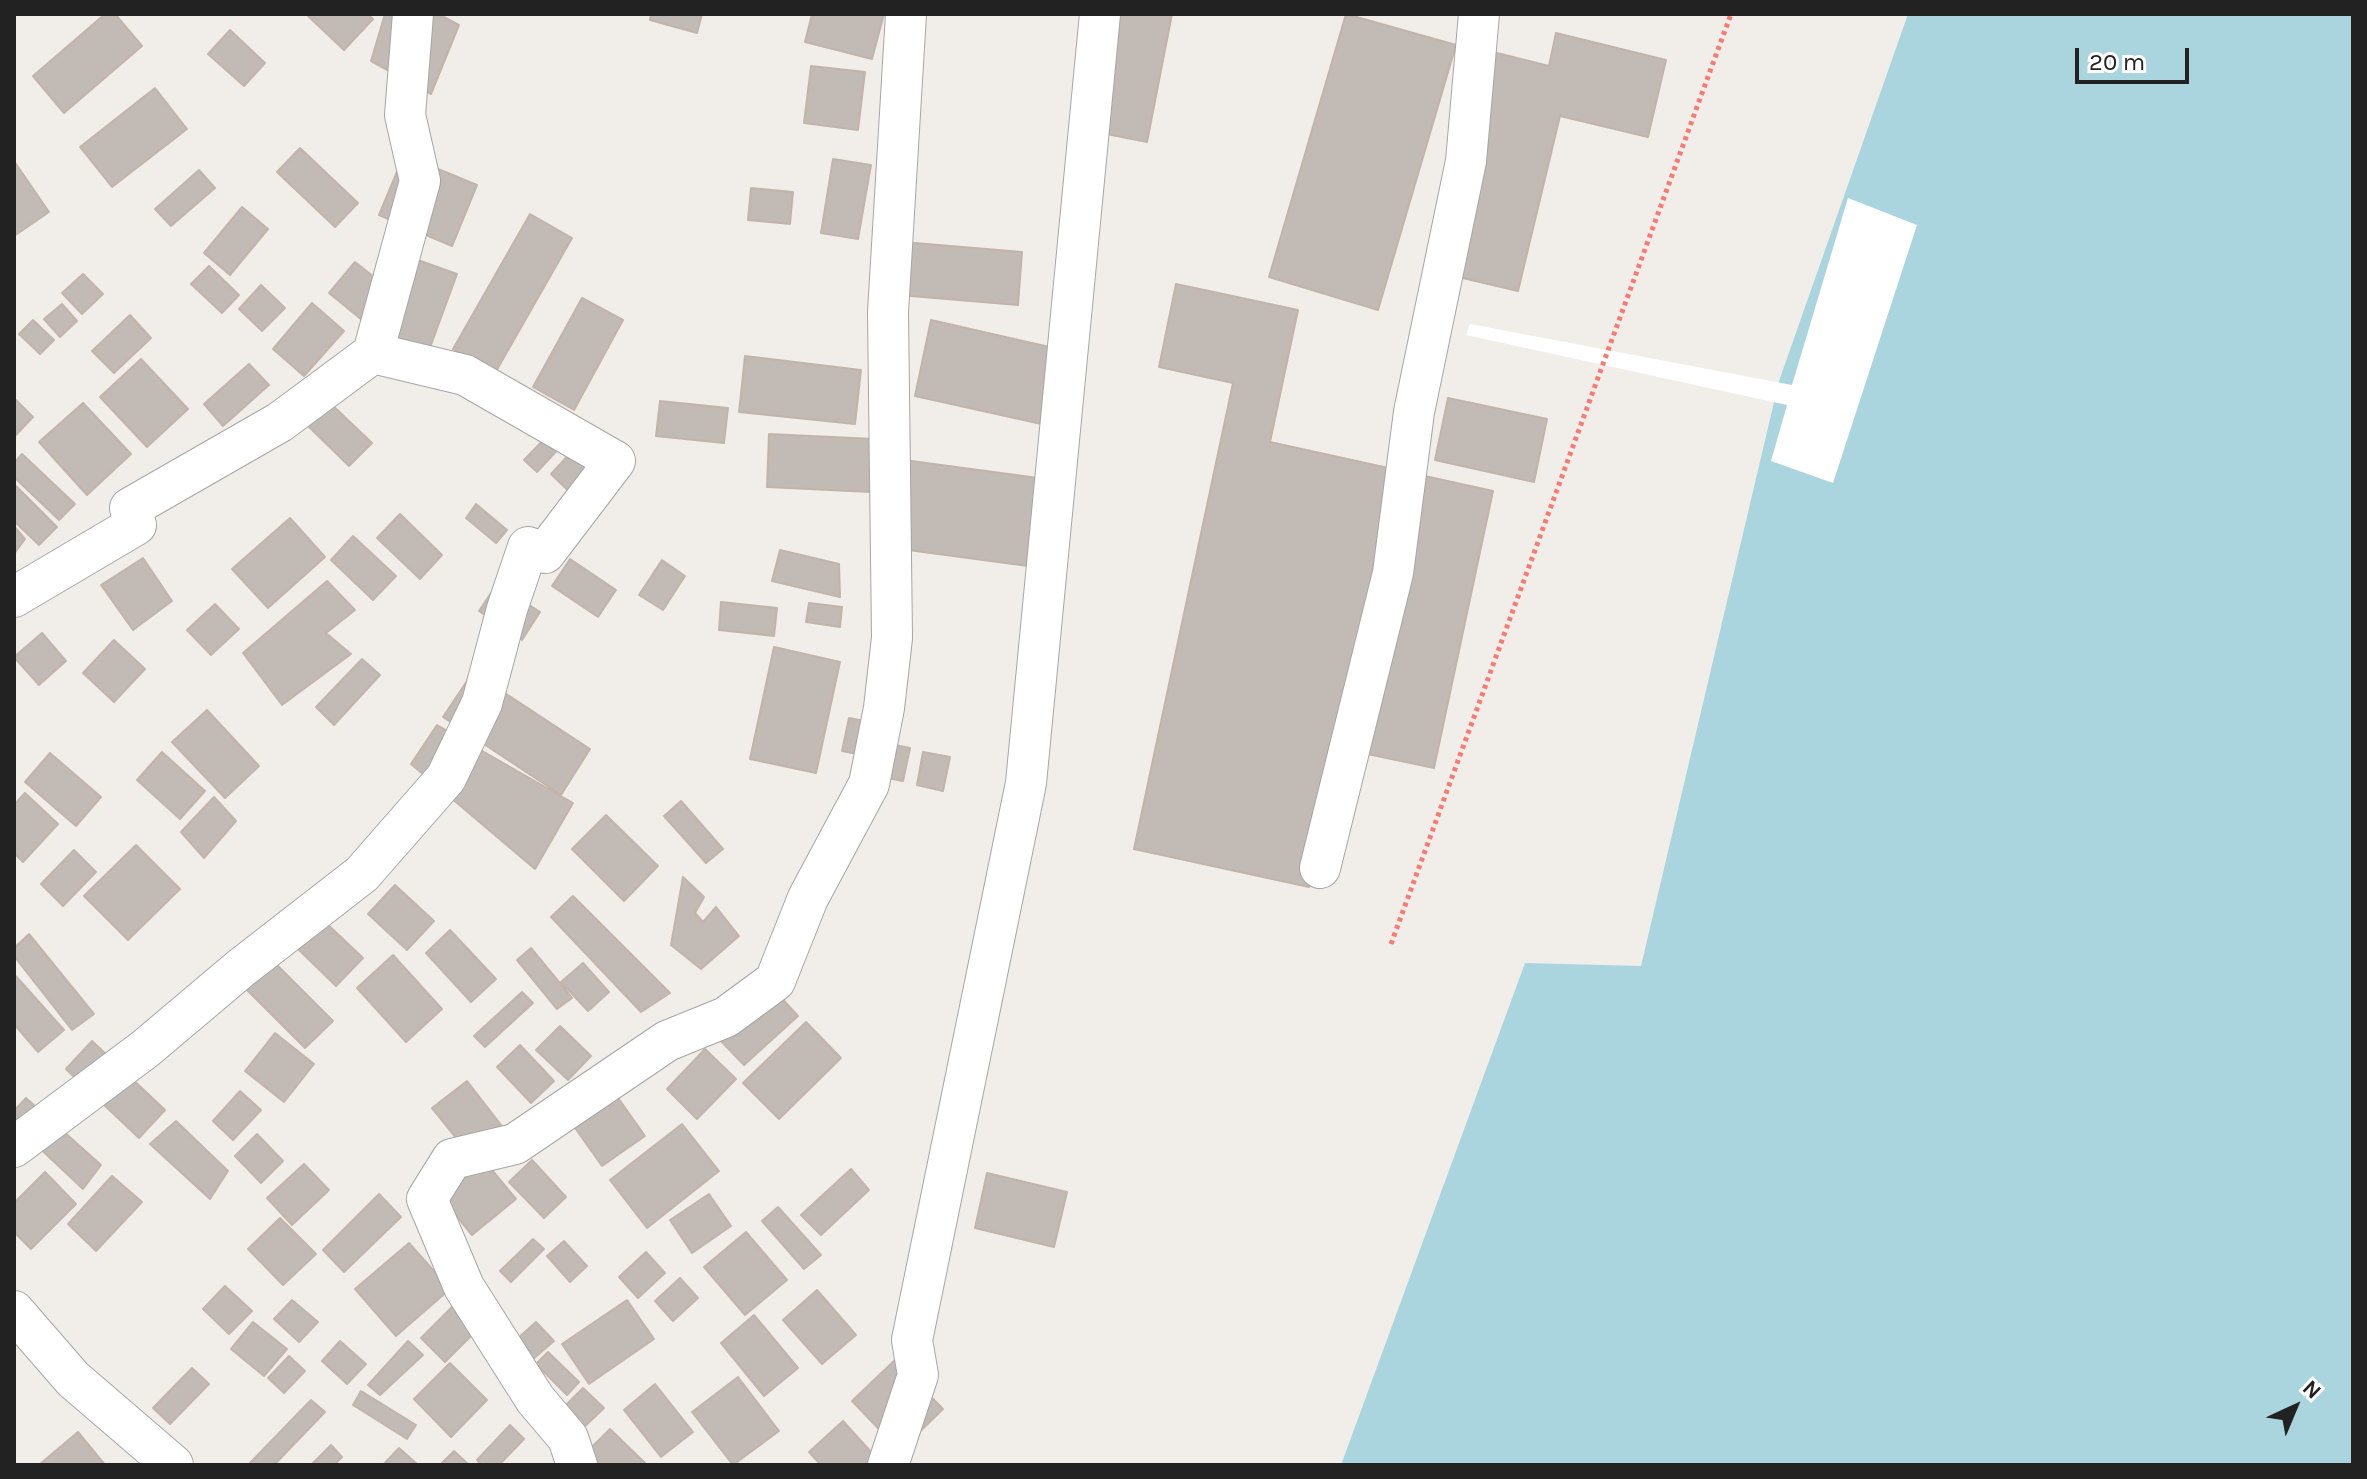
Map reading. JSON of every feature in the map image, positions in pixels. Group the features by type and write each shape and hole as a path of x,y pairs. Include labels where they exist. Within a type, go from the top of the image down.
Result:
{"street":[{"path":"14,597 136,525 130,508 280,422 373,353 420,181 405,115 413,14"},
{"path":"577,1465 568,1438 535,1399 464,1287 427,1199 452,1159 515,1144 667,1041 726,1017 775,981 808,898 869,784 884,708 892,638 888,312 906,14"},
{"path":"888,1465 918,1375 912,1340 1026,783 1100,14"},
{"path":"1320,868 1393,573 1414,412 1466,161 1479,14"},
{"path":"14,1147 145,1049 241,968 362,874 446,778 482,703 507,609 528,547 545,553 615,461 465,375 373,353"},
{"path":"14,1311 73,1379 173,1465"}],"path":[{"path":"1391,944 1731,14"}],"water":[{"path":"1908,14 2353,14 2353,1465 1341,1465 1525,963 1641,966 1779,381"}],"pier":[{"path":"1848,198 1917,225 1833,483 1771,461 1787,405 1466,335 1470,324 1792,385"}],"building":[{"path":"105,14 115,14 142,46 64,113 33,76"},
{"path":"367,14 373,19 344,50 308,16"},
{"path":"385,14 438,14 459,25 431,94 371,61"},
{"path":"651,14 702,14 697,33 650,20"},
{"path":"812,14 884,14 872,59 805,42"},
{"path":"1104,14 1172,14 1147,142 1081,129"},
{"path":"1346,14 1456,45 1378,310 1269,277"},
{"path":"230,30 265,63 244,86 208,54"},
{"path":"1556,33 1666,60 1648,137 1560,116 1518,291 1424,269 1477,48 1549,66"},
{"path":"811,66 865,72 858,130 804,123"},
{"path":"155,88 187,129 112,187 80,147"},
{"path":"300,148 358,203 335,227 277,172"},
{"path":"404,155 477,185 452,246 379,215"},
{"path":"833,159 871,165 858,239 821,233"},
{"path":"14,161 49,212 14,236"},
{"path":"199,170 215,188 171,226 155,209"},
{"path":"751,188 793,192 790,224 748,220"},
{"path":"242,207 268,229 230,275 204,253"},
{"path":"530,214 572,238 495,373 453,349"},
{"path":"903,242 1022,252 1018,305 899,295"},
{"path":"412,258 457,274 428,353 383,336"},
{"path":"355,262 388,288 362,320 329,293"},
{"path":"209,266 239,295 222,313 191,284"},
{"path":"83,274 103,294 82,314 62,293"},
{"path":"1176,284 1298,310 1270,442 1493,491 1434,768 1339,748 1309,887 1134,849 1233,383 1159,367"},
{"path":"261,285 285,308 262,331 239,309"},
{"path":"582,298 623,320 574,410 533,387"},
{"path":"312,303 344,331 304,376 273,349"},
{"path":"62,304 77,321 60,337 44,319"},
{"path":"130,315 151,338 114,373 92,351"},
{"path":"33,320 54,340 40,354 19,334"},
{"path":"931,320 1080,354 1064,429 915,396"},
{"path":"745,356 861,370 855,424 739,412"},
{"path":"141,359 188,409 147,447 100,397"},
{"path":"249,364 269,385 223,426 204,404"},
{"path":"14,398 33,417 14,437"},
{"path":"1448,398 1547,419 1534,482 1435,460"},
{"path":"660,401 728,408 724,443 656,436"},
{"path":"329,402 372,443 349,466 307,425"},
{"path":"83,403 131,454 87,495 39,442"},
{"path":"552,431 564,443 537,472 524,460"},
{"path":"769,434 874,439 871,492 767,487"},
{"path":"579,444 605,469 577,499 551,474"},
{"path":"22,454 75,504 59,520 14,477 14,463"},
{"path":"904,460 1053,480 1043,568 893,548"},
{"path":"14,484 57,527 39,545 14,521"},
{"path":"476,504 507,530 496,543 466,518"},
{"path":"400,514 442,555 420,579 377,538"},
{"path":"290,518 325,557 268,608 232,569"},
{"path":"14,526 25,539 14,554"},
{"path":"353,536 396,576 373,600 331,560"},
{"path":"780,550 839,564 840,597 772,581"},
{"path":"143,558 172,601 133,630 101,585"},
{"path":"570,559 616,590 598,617 552,586"},
{"path":"662,560 685,576 663,610 639,595"},
{"path":"327,581 355,610 326,633 351,654 282,705 243,653"},
{"path":"497,584 540,612 522,640 479,611"},
{"path":"721,602 777,608 774,636 719,630"},
{"path":"809,603 842,607 840,627 806,622"},
{"path":"215,604 239,629 211,655 187,630"},
{"path":"42,633 66,661 39,685 14,657"},
{"path":"114,640 145,669 114,702 83,673"},
{"path":"774,647 840,662 816,773 750,759"},
{"path":"362,659 380,675 334,725 316,707"},
{"path":"473,672 590,749 561,795 443,717"},
{"path":"207,710 259,766 225,798 172,742"},
{"path":"849,718 875,723 868,756 842,751"},
{"path":"437,725 573,803 535,869 411,764"},
{"path":"884,743 910,748 903,781 877,776"},
{"path":"162,752 205,791 180,819 137,780"},
{"path":"923,752 950,757 943,791 917,785"},
{"path":"50,753 101,797 76,826 25,782"},
{"path":"25,793 58,824 23,862 14,853 14,805"},
{"path":"214,797 236,821 204,858 181,832"},
{"path":"681,801 723,849 706,863 664,816"},
{"path":"606,815 658,866 624,901 572,849"},
{"path":"136,845 180,889 128,940 84,896"},
{"path":"74,850 96,872 63,906 41,884"},
{"path":"683,877 704,897 695,913 703,922 716,907 739,936 701,969 671,945"},
{"path":"395,885 434,921 407,950 368,914"},
{"path":"573,896 670,993 641,1012 551,917"},
{"path":"324,921 363,958 336,986 298,949"},
{"path":"450,930 496,979 471,1002 426,953"},
{"path":"29,934 94,1014 72,1030 14,956 14,948"},
{"path":"531,948 572,998 557,1009 517,960"},
{"path":"393,955 442,1009 406,1042 357,988"},
{"path":"269,957 333,1021 305,1048 241,984"},
{"path":"583,963 609,992 588,1011 561,982"},
{"path":"14,974 64,1030 38,1052 14,1024"},
{"path":"774,990 798,1016 744,1065 719,1039"},
{"path":"522,992 533,1003 485,1047 474,1036"},
{"path":"806,1022 841,1058 779,1119 743,1083"},
{"path":"560,1026 591,1056 568,1080 536,1050"},
{"path":"275,1033 314,1064 284,1102 245,1071"},
{"path":"92,1041 165,1110 139,1138 66,1069"},
{"path":"520,1045 554,1081 531,1103 497,1067"},
{"path":"705,1049 736,1079 697,1119 667,1089"},
{"path":"467,1081 505,1130 457,1139 432,1108"},
{"path":"240,1091 261,1110 233,1140 213,1121"},
{"path":"616,1095 645,1136 602,1166 573,1125"},
{"path":"26,1098 101,1165 83,1189 14,1124 14,1111"},
{"path":"176,1121 228,1171 210,1199 150,1144"},
{"path":"682,1124 719,1171 647,1228 610,1180"},
{"path":"257,1134 283,1161 261,1183 235,1156"},
{"path":"482,1158 516,1199 472,1235 438,1193"},
{"path":"532,1160 566,1197 544,1218 509,1182"},
{"path":"304,1164 329,1190 292,1225 267,1198"},
{"path":"851,1169 869,1190 821,1235 801,1215"},
{"path":"45,1172 76,1204 31,1249 14,1232 14,1203"},
{"path":"987,1173 1067,1192 1054,1247 975,1228"},
{"path":"112,1176 142,1202 96,1251 68,1224"},
{"path":"379,1194 401,1217 344,1272 323,1250"},
{"path":"709,1194 731,1226 692,1253 670,1220"},
{"path":"778,1207 821,1255 804,1269 762,1221"},
{"path":"280,1218 316,1254 283,1285 248,1249"},
{"path":"746,1232 787,1280 745,1315 704,1267"},
{"path":"533,1239 544,1249 511,1282 500,1271"},
{"path":"564,1241 587,1266 570,1282 547,1256"},
{"path":"409,1243 450,1289 396,1336 355,1289"},
{"path":"646,1252 665,1273 638,1298 619,1277"},
{"path":"680,1278 698,1298 673,1321 655,1301"},
{"path":"225,1286 252,1311 229,1334 203,1309"},
{"path":"817,1290 856,1335 822,1364 783,1320"},
{"path":"292,1300 318,1322 299,1342 274,1319"},
{"path":"627,1300 654,1339 589,1384 562,1344"},
{"path":"454,1305 478,1329 445,1362 421,1338"},
{"path":"754,1315 798,1368 764,1396 721,1343"},
{"path":"253,1322 287,1349 264,1376 231,1349"},
{"path":"536,1322 554,1341 525,1366 507,1348"},
{"path":"340,1341 366,1364 347,1384 322,1361"},
{"path":"408,1341 423,1355 380,1395 368,1385"},
{"path":"548,1352 579,1382 567,1395 536,1364"},
{"path":"289,1356 305,1371 284,1393 268,1378"},
{"path":"895,1360 943,1409 900,1451 852,1401"},
{"path":"450,1363 487,1400 451,1437 414,1399"},
{"path":"192,1368 209,1384 170,1424 153,1408"},
{"path":"738,1377 779,1431 733,1465 692,1412"},
{"path":"655,1384 693,1432 661,1457 624,1410"},
{"path":"583,1388 604,1408 582,1429 562,1409"},
{"path":"361,1391 416,1425 407,1439 353,1405"},
{"path":"311,1400 325,1412 274,1465 248,1465"},
{"path":"843,1421 880,1462 878,1465 821,1465 809,1452"},
{"path":"510,1425 524,1439 499,1465 482,1465 477,1460"},
{"path":"610,1429 646,1464 587,1465 580,1459"},
{"path":"78,1432 105,1465 40,1464"},
{"path":"331,1445 342,1457 334,1465 311,1465"},
{"path":"399,1448 418,1465 383,1465"},
{"path":"454,1451 469,1465 440,1465"}]}
